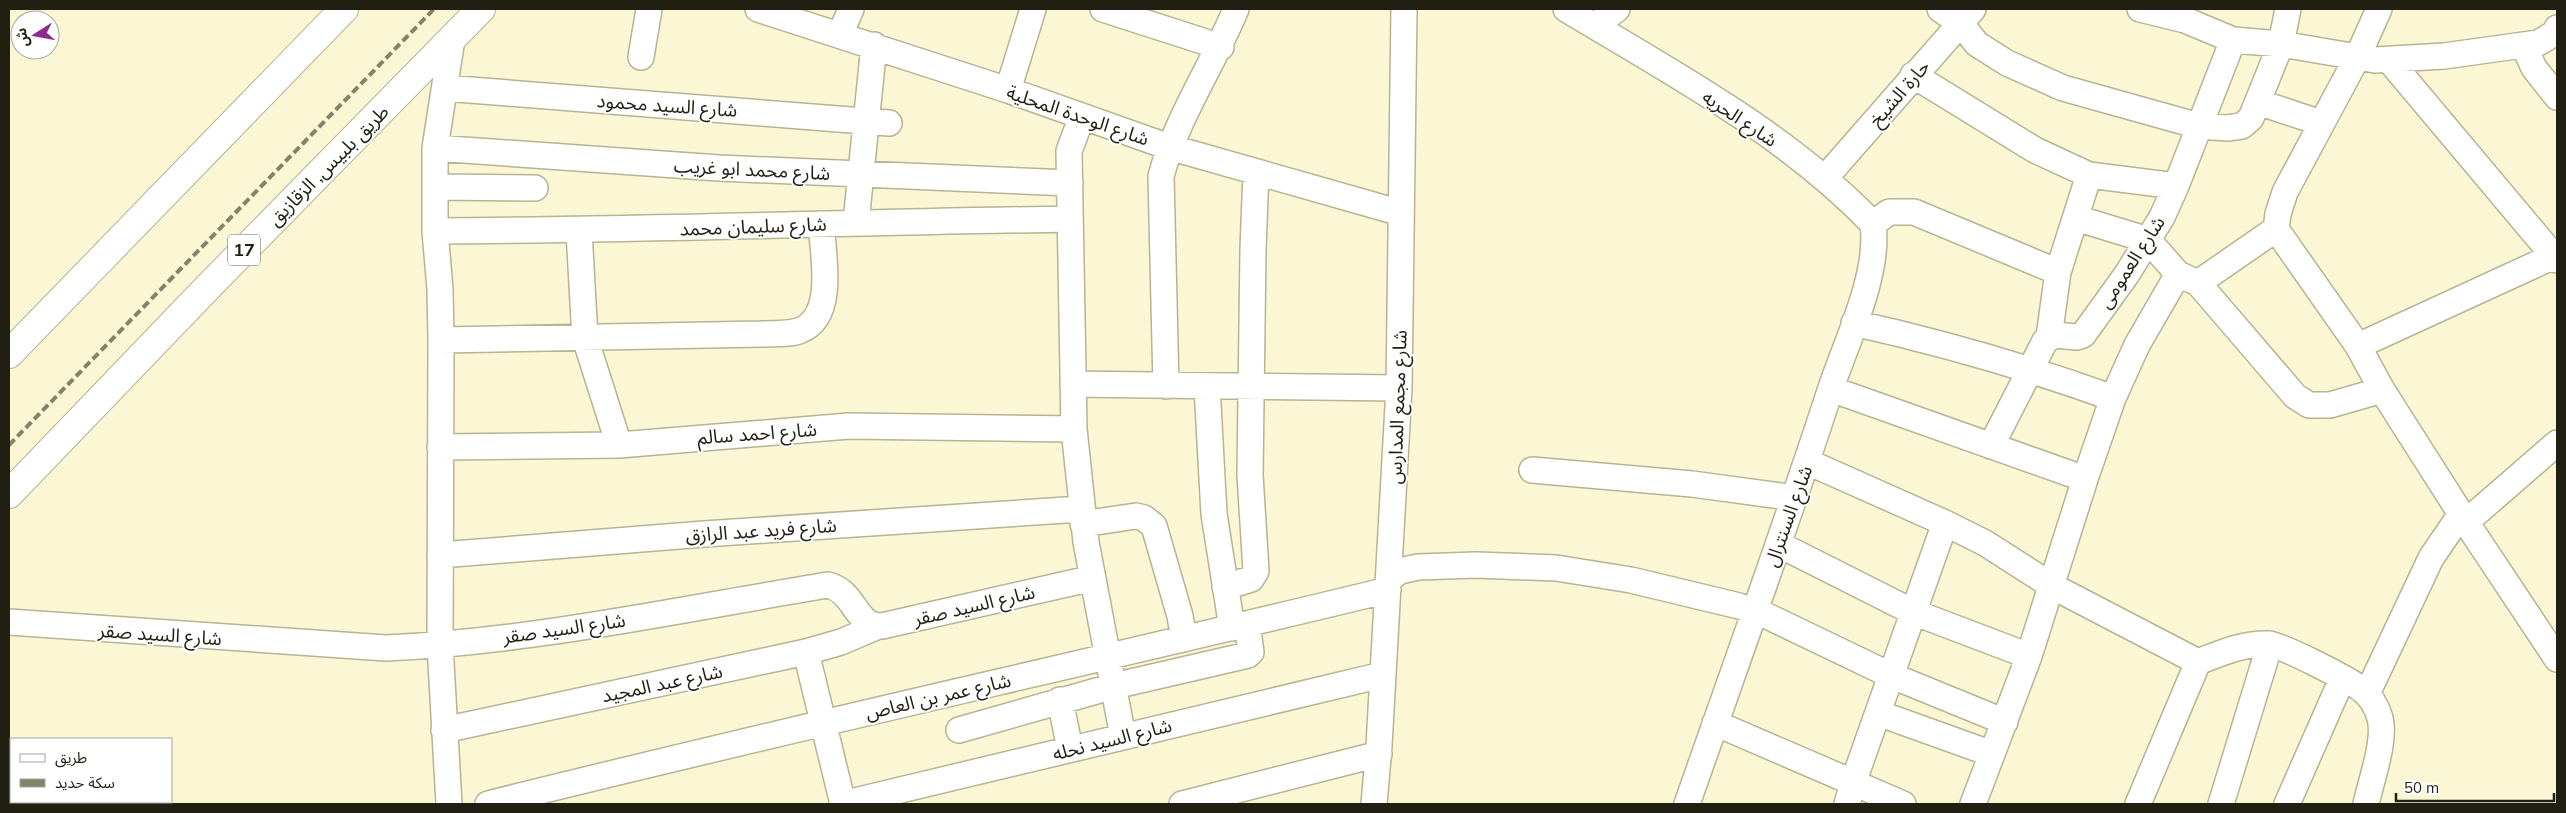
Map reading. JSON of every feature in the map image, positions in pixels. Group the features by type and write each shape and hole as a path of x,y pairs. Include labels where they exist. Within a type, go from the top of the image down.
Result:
{"highway":[{"path":"9,354 344,9"},
{"name":"طريق بلبيس, الزقازيق","path":"9,494 208,287 481,9"}],"street":[{"path":"641,57 649,9"},
{"name":"شارع الوحدة المحلية","path":"758,9 874,45 1169,147 1401,212"},
{"path":"840,35 851,9"},
{"path":"1008,90 1033,9"},
{"path":"1103,9 1220,47"},
{"path":"1166,386 1161,176 1169,147 1220,47 1236,9"},
{"name":"شارع مجمع المدارس","path":"1374,804 1379,754 1399,388 1404,9"},
{"name":"شارع الحريه","path":"1566,9 1764,132 1825,178 1873,224"},
{"path":"1595,26 1617,9"},
{"path":"1940,9 1967,16 1977,44 2033,76 2110,103 2199,126 2227,128 2242,126 2252,118 2280,44 2288,9"},
{"path":"2140,9 2187,14 2233,40 2280,44 2389,60 2524,46 2538,43 2556,33"},
{"path":"2379,9 2358,56 2285,192 2278,214 2276,229 2283,242 2358,346 2382,390 2464,518 2554,647"},
{"name":"حارة الشيخ","path":"1825,178 1912,75 1967,16"},
{"path":"449,804 440,645 441,340 440,289 435,231 435,148 452,39"},
{"name":"شارع العمومى","path":"2050,337 2058,335 2077,337 2083,335 2127,274 2148,240 2176,186 2233,40"},
{"path":"856,222 861,175 877,122 874,45"},
{"path":"2524,46 2534,68 2557,97"},
{"path":"2358,346 2556,258 2389,60"},
{"path":"1912,75 2036,150 2089,175 2176,186"},
{"name":"شارع السيد محمود","path":"445,88 877,122"},
{"path":"2258,102 2321,123"},
{"path":"1086,118 1078,127 1069,151 1074,429 1082,517 1123,736"},
{"name":"شارع محمد ابو غريب","path":"435,148 861,175 1070,183"},
{"path":"1224,587 1251,579 1256,572 1250,475 1256,172"},
{"path":"1991,446 2031,368 2050,337 2058,272 2089,175"},
{"path":"435,188 535,188"},
{"path":"1873,224 1889,212 1914,212 2058,272"},
{"path":"2076,218 2148,240 2188,278 2295,396 2309,405 2330,405 2382,390"},
{"name":"شارع سليمان محمد","path":"435,231 578,231 856,222 1070,219"},
{"path":"441,340 762,334 800,331 814,321 823,302 825,286 821,224"},
{"name":"شارع السنترال","path":"1686,804 1808,462 1854,323 1873,260 1876,241 1873,224"},
{"path":"1973,804 2029,656 2085,479 2113,398 2137,345 2188,278 2276,229"},
{"path":"578,231 585,338 619,444"},
{"path":"1854,323 1950,344 2031,368 2113,398"},
{"path":"1073,384 1399,388"},
{"path":"959,730 1060,700 1248,655 1251,652 1252,645 1240,626 1224,587 1214,514 1207,387"},
{"path":"1831,389 2085,479"},
{"name":"شارع احمد سالم","path":"440,447 619,444 850,426 1074,429"},
{"path":"2367,694 2431,558 2464,518 2557,443"},
{"path":"1808,462 1945,523 1985,543 2052,586 2198,662"},
{"path":"1532,470 1692,484 1795,498"},
{"name":"شارع فريد عبد الرازق","path":"440,555 704,534 1136,516 1144,518 1154,526 1180,616 1184,639"},
{"path":"1850,794 1890,675 1945,523"},
{"path":"1778,544 1914,612 2029,656"},
{"name":"شارع عمر بن العاص","path":"488,804 823,722 1108,658 1240,626 1388,585 1400,571 1434,566 1476,565 1556,568 1631,580 1755,611 1890,675 2005,722"},
{"name":"شارع السيد صقر","path":"9,622 386,648 440,645 552,631 828,584 846,593 864,621 876,627 1093,578"},
{"name":"شارع عبد المجيد","path":"444,730 806,652 841,642 876,627"},
{"path":"2138,804 2198,662 2227,650 2270,644 2342,679 2367,694 2380,718 2381,734 2366,804"},
{"path":"2222,804 2270,644"},
{"path":"806,652 843,804"},
{"name":"شارع السيد نحله","path":"843,804 1382,675"},
{"path":"2288,804 2342,679"},
{"path":"1060,700 1070,749"},
{"path":"1878,713 1992,754"},
{"path":"1715,723 1850,794 1903,804"},
{"path":"1182,804 1270,793 1379,754"}],"railway":[{"path":"9,445 434,9"}]}
